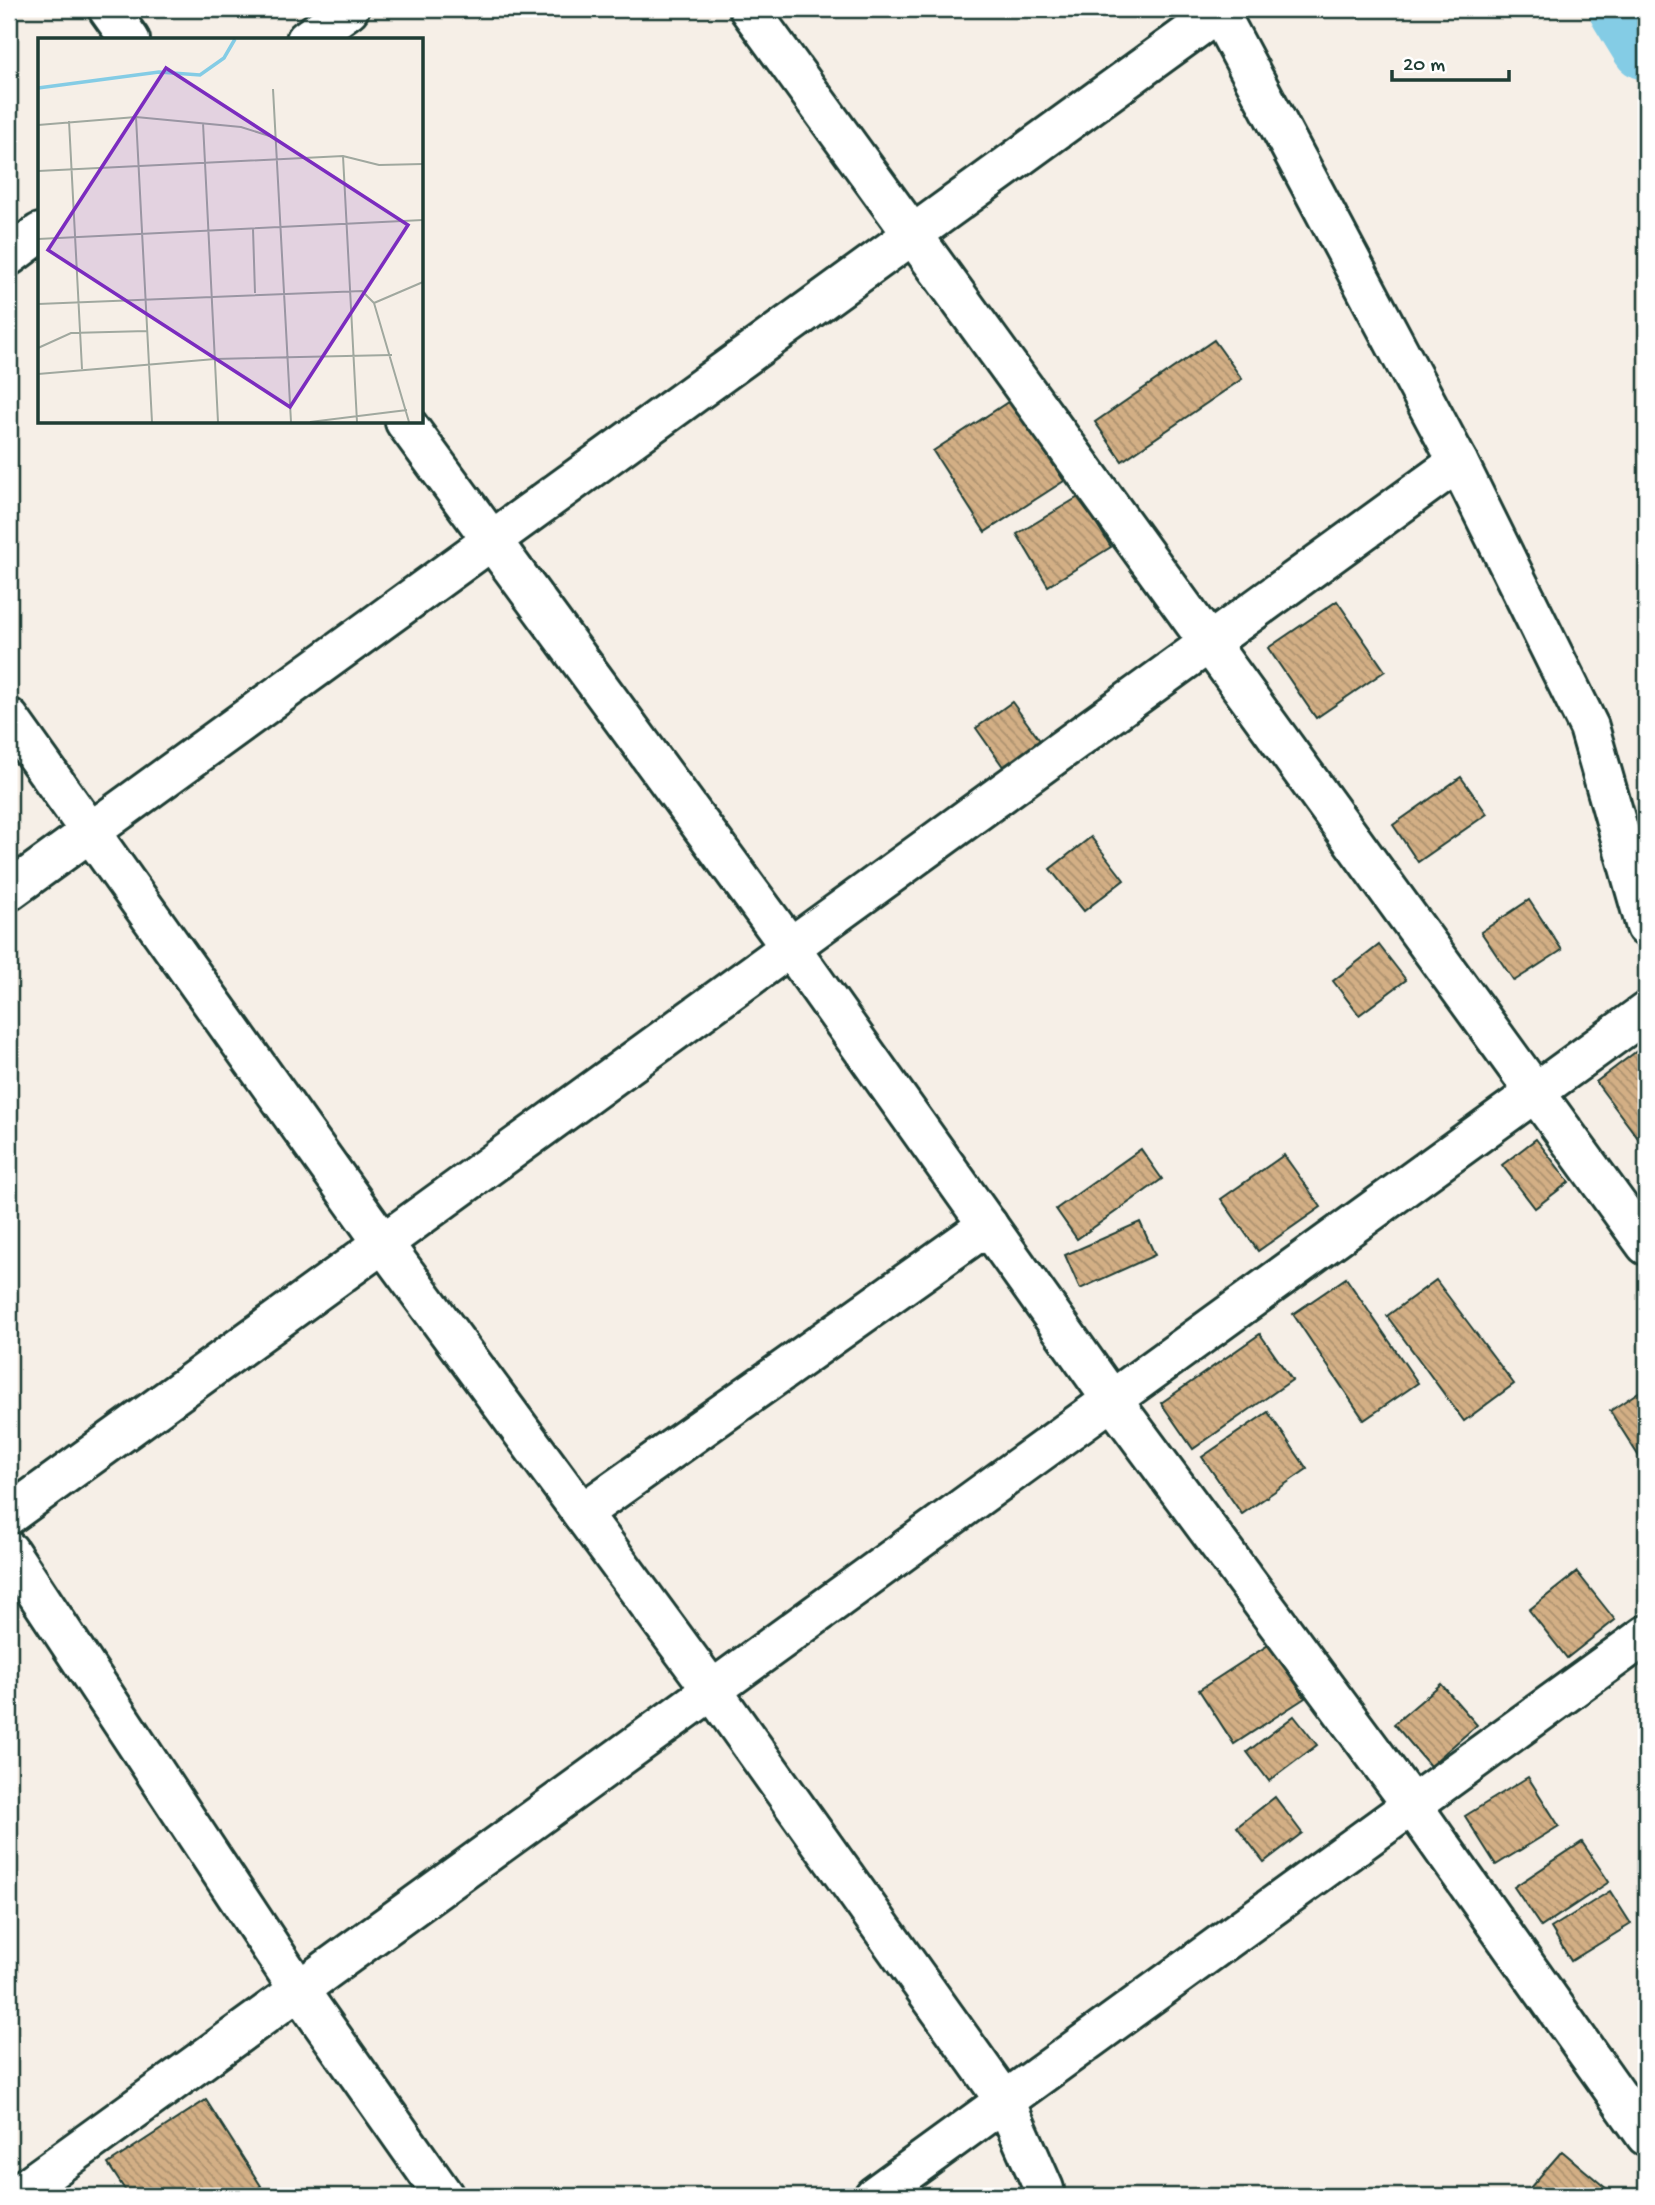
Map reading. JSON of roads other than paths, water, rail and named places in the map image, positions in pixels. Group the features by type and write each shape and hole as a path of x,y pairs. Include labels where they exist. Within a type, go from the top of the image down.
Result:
{"street":[{"path":"108,9 129,38"},
{"path":"309,38 349,9"},
{"path":"749,9 1646,1245"},
{"path":"9,891 1218,11 1458,462 1589,727 1646,928"},
{"path":"9,256 38,234"},
{"path":"406,424 790,947 1112,1400 1412,1805 1646,2136"},
{"path":"9,1515 1458,462"},
{"path":"9,718 383,1243 712,1690 1005,2101 1044,2189 1042,2196"},
{"path":"15,2196 1646,1012"},
{"path":"582,1513 988,1226"},
{"path":"9,1551 299,1990 444,2196"},
{"path":"874,2196 1646,1635"}],"waterway":[{"path":"1624,9 1646,45"}]}
